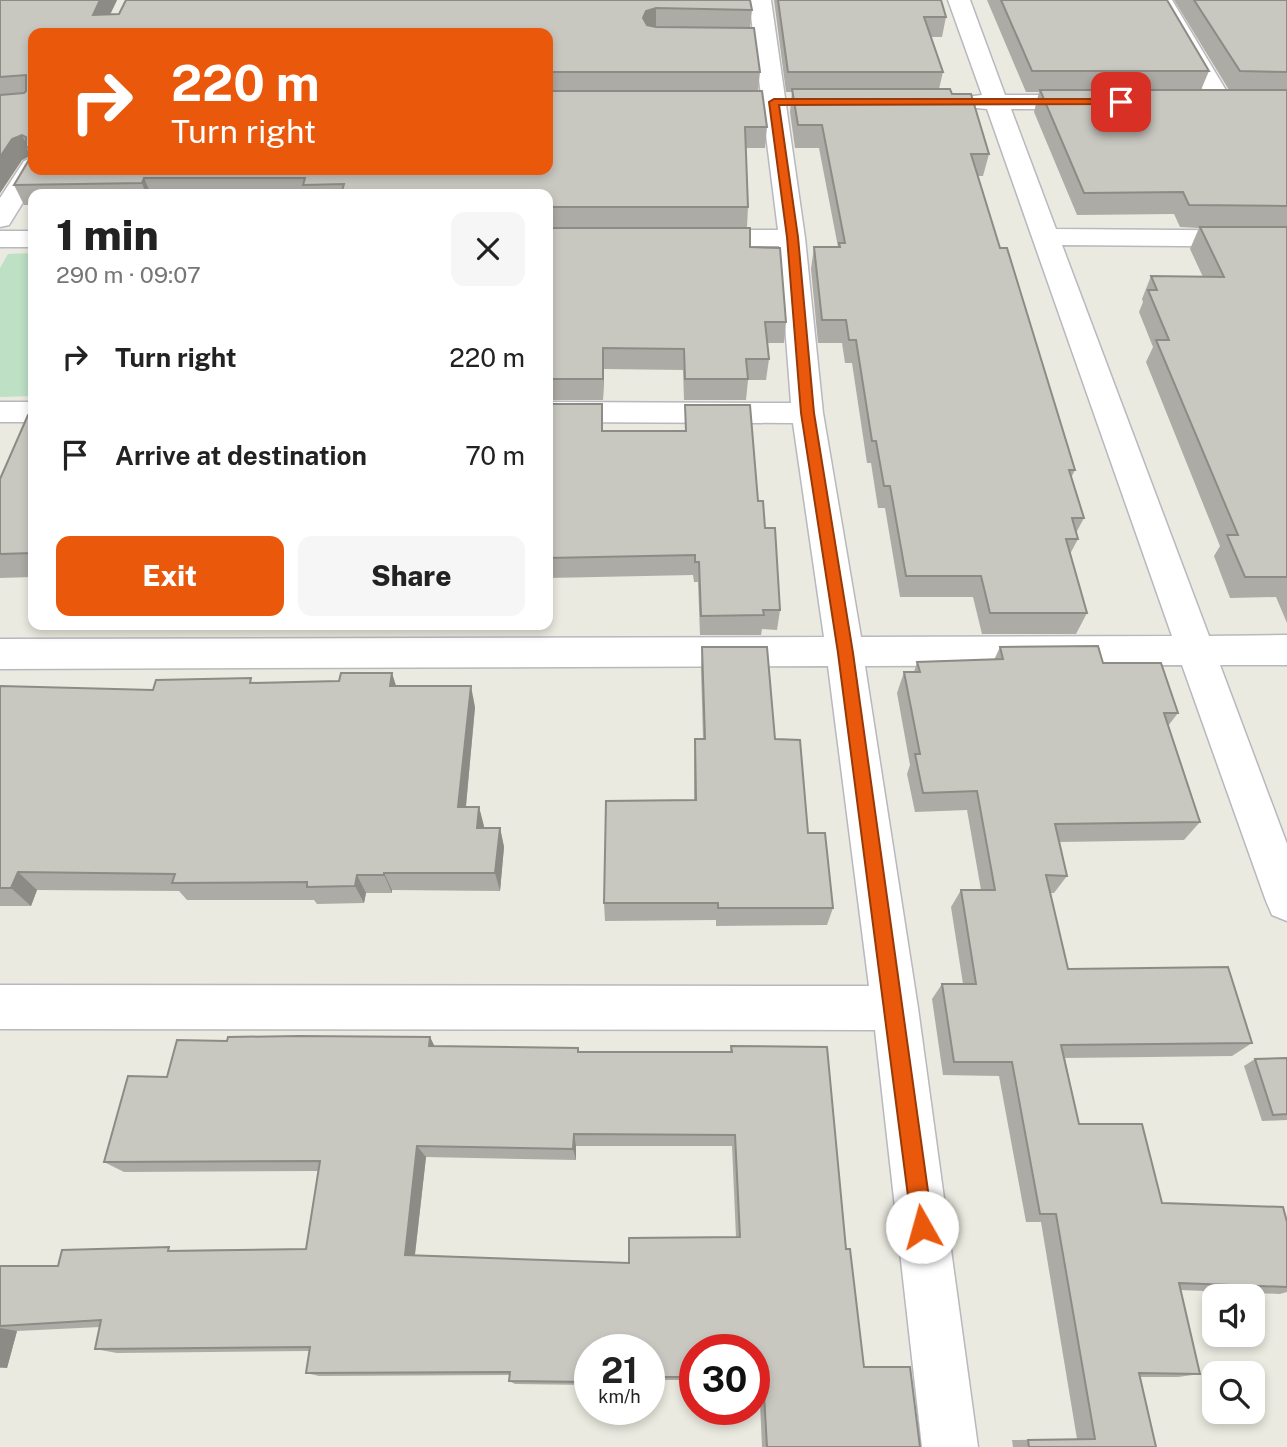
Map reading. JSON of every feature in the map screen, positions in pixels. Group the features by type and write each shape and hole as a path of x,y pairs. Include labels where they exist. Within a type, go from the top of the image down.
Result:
{"street":[{"path":"760,0 751,38 774,102 792,237 807,413 845,653 895,1008 950,1447"},
{"path":"960,0 1287,901"},
{"path":"1161,0 1221,102"},
{"path":"954,102 1115,102"},
{"path":"1195,102 1248,102"},
{"path":"0,219 28,174"},
{"path":"670,238 792,237"},
{"path":"1045,237 1287,239"},
{"path":"0,239 28,239"},
{"path":"0,412 28,412"},
{"path":"553,412 807,413"},
{"path":"0,654 1287,650"},
{"path":"0,1007 895,1008"}],"green space":[{"path":"28,253 28,396 0,397 0,268 8,254"}],"building":[{"path":"0,0 100,0 93,15 119,14 126,0 750,0 752,10 656,8 646,11 643,18 647,25 656,27 754,28 760,72 553,72 553,28 28,28 28,147 26,137 22,135 12,139 0,157 0,95 24,93 26,75 0,77"},
{"path":"778,0 941,0 946,17 924,17 943,72 788,72"},
{"path":"1001,0 1167,0 1209,71 1032,71"},
{"path":"1194,0 1287,0 1287,72 1240,71"},
{"path":"792,89 950,89 952,94 971,94 989,154 971,154 1000,248 1007,248 1075,470 1069,470 1084,518 1072,518 1078,539 1066,539 1087,613 990,613 981,576 906,576 890,486 884,486 876,441 872,441 856,340 849,340 846,320 822,320 814,247 840,247 839,243 845,243 822,125 798,125"},
{"path":"1040,90 1287,90 1287,206 1189,205 1183,192 1084,193"},
{"path":"553,91 762,91 767,127 745,127 748,207 553,207 553,189 342,189 344,184 303,185 305,178 144,178 142,183 14,185 28,161 28,175 553,175"},
{"path":"1200,227 1287,227 1287,577 1245,577 1227,535 1238,535 1156,340 1169,340 1148,290 1157,290 1151,276 1224,277"},
{"path":"553,228 750,228 750,247 780,248 786,322 765,322 769,359 746,359 748,379 685,379 684,349 603,348 603,379 553,379"},
{"path":"553,404 602,404 602,431 686,431 685,405 750,405 758,501 763,501 765,528 775,528 780,610 763,610 764,615 701,616 699,562 695,562 695,555 553,558"},
{"path":"28,415 28,553 0,554 0,479"},
{"path":"1098,646 1103,663 1161,663 1178,713 1164,713 1200,822 1055,824 1067,876 1046,875 1068,969 1228,967 1252,1043 1061,1045 1079,1124 1142,1124 1162,1203 1283,1207 1287,1222 1287,1287 1265,1286 1265,1284 1179,1283 1200,1374 1139,1373 1156,1447 1029,1447 1028,1440 1095,1439 1056,1214 1040,1214 1012,1062 954,1062 942,984 976,984 961,890 995,890 977,791 923,793 915,754 920,754 904,672 920,672 917,662 1003,659 1000,647"},
{"path":"702,647 767,647 775,739 800,740 808,833 825,833 833,908 718,908 718,903 604,903 606,801 696,800 695,739 705,739"},
{"path":"341,673 392,673 390,686 471,686 458,807 479,807 477,828 500,828 495,873 357,875 355,886 307,887 307,882 172,883 175,874 18,872 11,888 0,888 0,686 153,690 156,680 251,678 250,683 339,681"},
{"path":"228,1037 430,1037 429,1046 578,1048 578,1052 732,1052 731,1046 827,1047 846,1249 850,1249 864,1367 910,1367 920,1447 767,1447 766,1425 770,1425 770,1334 679,1334 679,1377 665,1377 665,1334 574,1334 574,1382 509,1381 510,1372 306,1373 310,1347 95,1349 101,1320 0,1326 0,1266 58,1266 62,1250 169,1247 168,1251 306,1249 320,1161 104,1162 128,1076 167,1077 177,1040 227,1041","holes":["574,1134 735,1135 740,1237 629,1238 629,1263 405,1255 417,1146 573,1149"]},
{"path":"1287,1058 1287,1114 1273,1115 1255,1059"}],"route":[{"path":"922,1227 895,1008 845,653 807,413 792,237 774,102 1121,102"}]}
